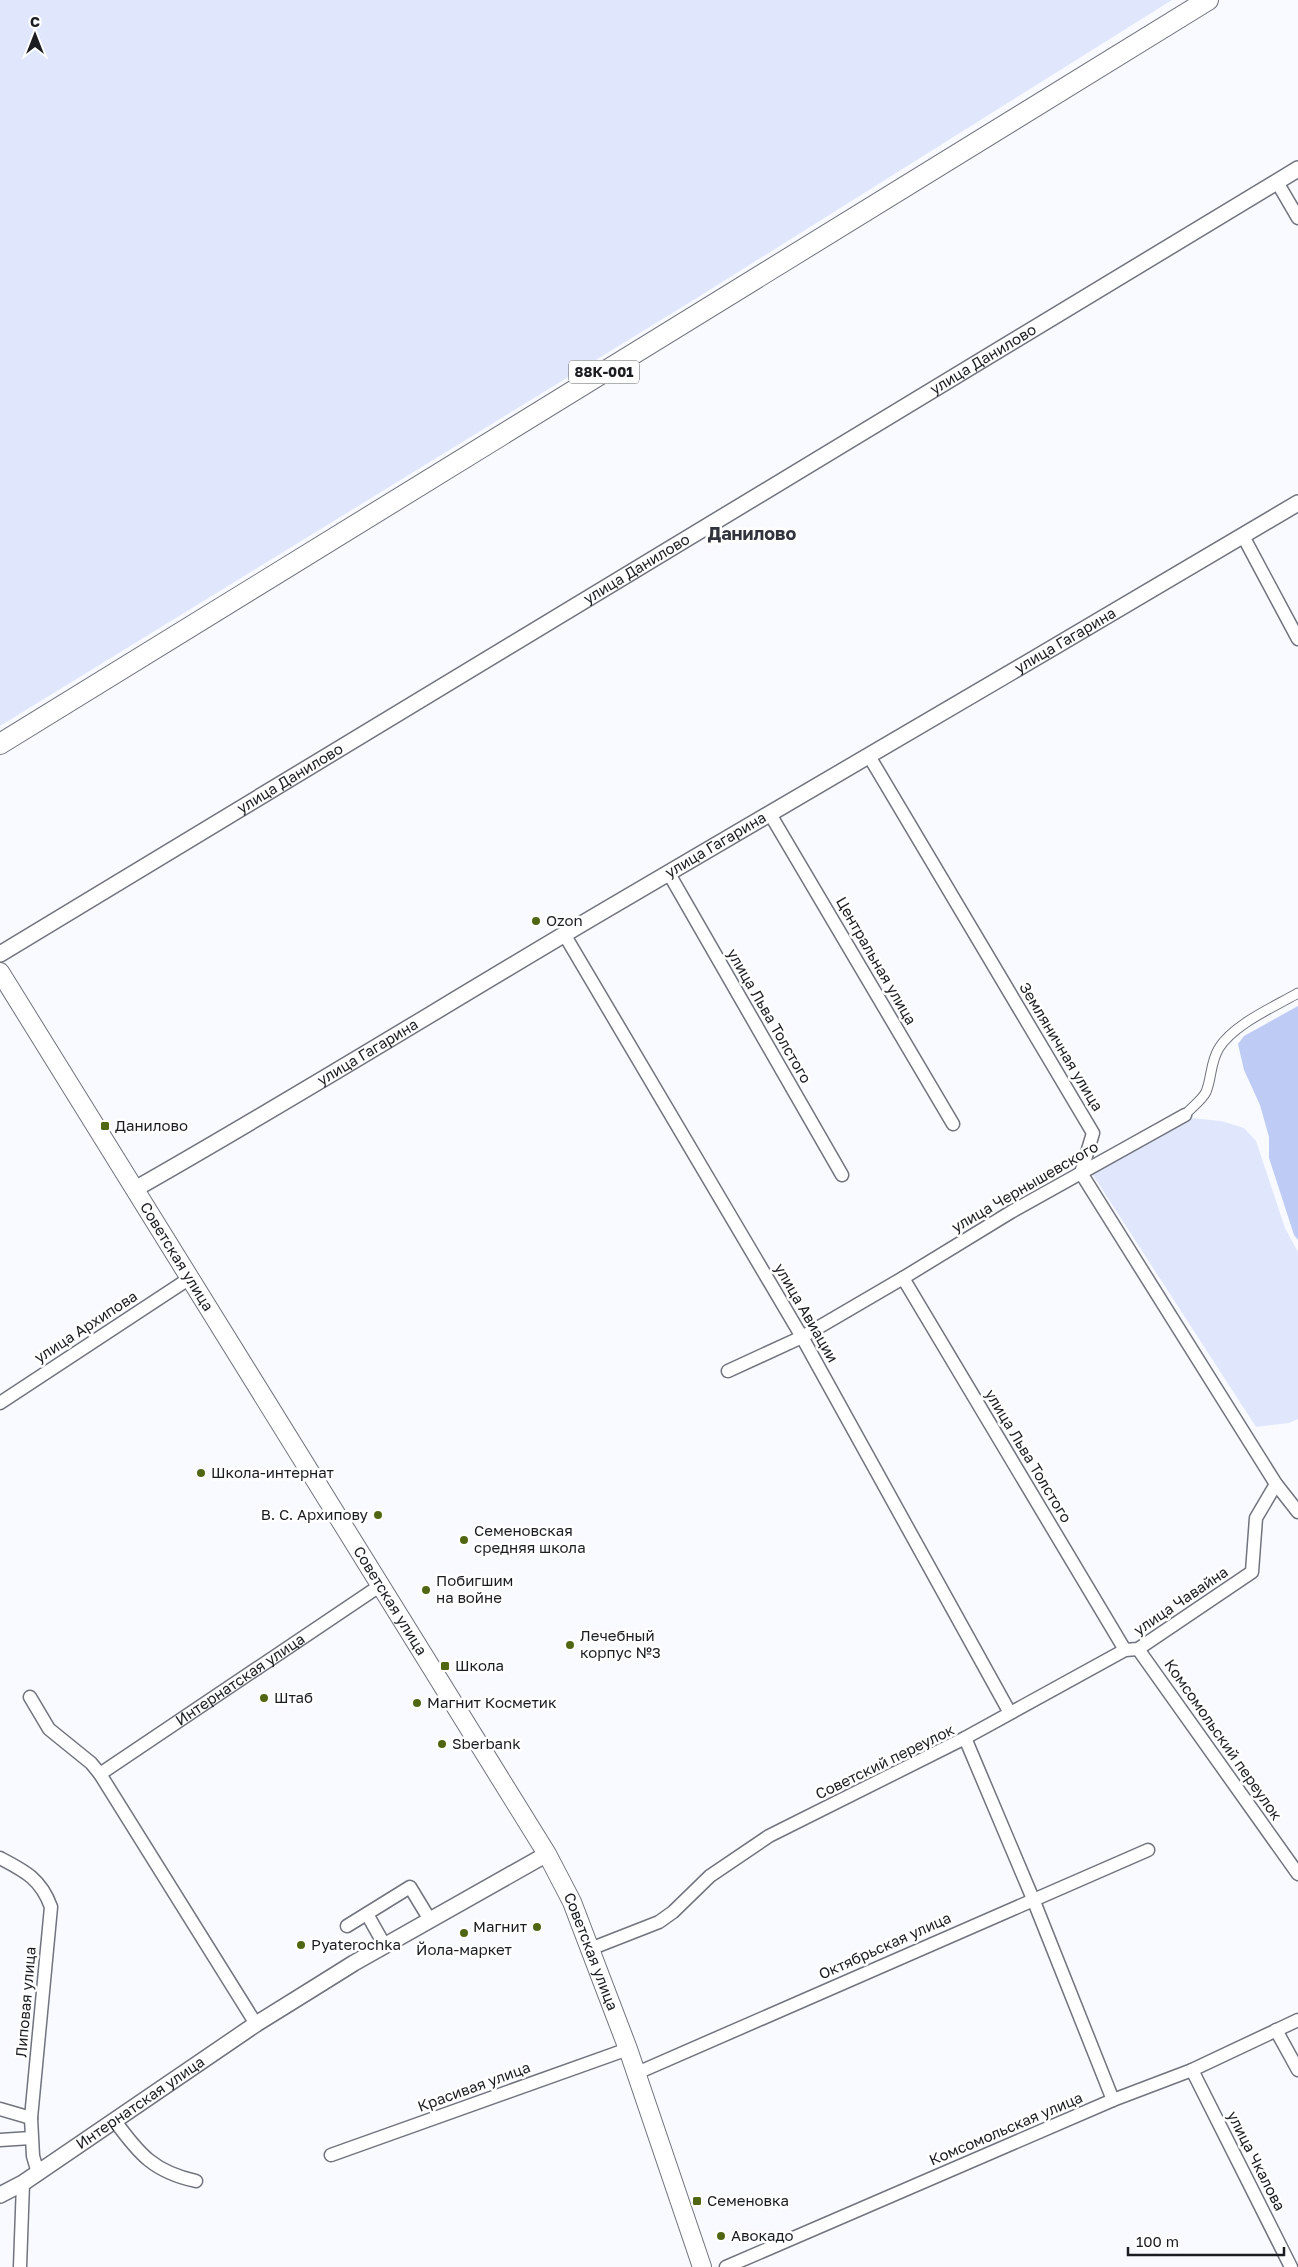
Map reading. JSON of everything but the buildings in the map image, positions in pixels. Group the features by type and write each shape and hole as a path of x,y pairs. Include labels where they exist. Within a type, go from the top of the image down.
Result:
{"main road":[{"name":"88К-001","path":"0,744 1208,0"},
{"name":"Советская улица","path":"0,972 547,1854 572,1902 628,2049 702,2267"}],"street":[{"name":"улица Данилово","path":"0,954 1298,169"},
{"path":"1277,182 1298,218"},
{"name":"улица Гагарина","path":"135,1189 212,1145 668,872 770,814 1298,503"},
{"path":"1243,536 1298,639"},
{"name":"Земляничная улица","path":"869,756 1093,1134 1081,1173"},
{"name":"Центральная улица","path":"770,814 953,1124"},
{"name":"улица Льва Толстого","path":"668,872 842,1175"},
{"name":"улица Авиации","path":"564,934 802,1337 1010,1713"},
{"name":"улица Чернышевского","path":"728,1371 802,1337 1011,1212 1185,1115 1206,1093 1212,1061 1220,1046 1253,1019 1298,994"},
{"path":"1081,1173 1276,1484 1298,1512"},
{"name":"улица Архипова","path":"0,1403 190,1278"},
{"name":"улица Льва Толстого","path":"903,1278 1124,1650"},
{"name":"улица Чавайна","path":"965,1738 1124,1650 1138,1649 1252,1572 1256,1518 1276,1484"},
{"name":"Интернатская улица","path":"100,1774 381,1585"},
{"name":"Комсомольский переулок","path":"1138,1649 1298,1874"},
{"path":"30,1697 49,1729 91,1762 100,1774 256,2024"},
{"name":"Советский переулок","path":"590,1949 659,1922 673,1912 710,1876 769,1836 965,1738 1033,1899 1113,2100"},
{"name":"Октябрьская улица","path":"637,2073 1148,1850"},
{"name":"Интернатская улица","path":"0,2195 24,2183 256,2024 385,1946 547,1854"},
{"name":"Липовая улица","path":"0,1858 29,1874 46,1894 51,1907 32,2118 33,2156 38,2173"},
{"path":"347,1926 410,1887 430,1920"},
{"path":"367,1914 385,1946"},
{"name":"Комсомольская улица","path":"726,2267 1113,2100 1192,2070 1298,2020"},
{"path":"1276,2030 1298,2070"},
{"name":"Красивая улица","path":"331,2155 628,2049"},
{"name":"улица Чкалова","path":"1192,2070 1291,2267"},
{"path":"0,2109 32,2118"},
{"path":"114,2121 137,2151 157,2167 180,2177 196,2180"},
{"path":"0,2140 32,2138"},
{"path":"20,2267 24,2183"}],"shaded area":[{"path":"0,0 1172,0 700,296 0,726"},
{"path":"1298,1006 1298,1240 1294,1235 1269,1158 1269,1137 1260,1105 1244,1070 1238,1044 1244,1036"},
{"path":"1191,1118 1221,1121 1244,1128 1256,1141 1285,1228 1298,1252 1298,1419 1289,1423 1256,1427 1091,1172"}],"place":[{"name":"Ozon","path":"536,921"},
{"name":"Данилово","path":"105,1126"},
{"name":"Школа-интернат","path":"201,1473"},
{"name":"В. С. Архипову","path":"378,1515"},
{"name":"Семеновская средняя школа","path":"464,1540"},
{"name":"Побигшим на войне","path":"426,1590"},
{"name":"Лечебный корпус №3","path":"570,1645"},
{"name":"Школа","path":"445,1666"},
{"name":"Штаб","path":"264,1698"},
{"name":"Магнит Косметик","path":"417,1703"},
{"name":"Sberbank","path":"442,1744"},
{"name":"Магнит","path":"537,1927"},
{"name":"Йола-маркет","path":"464,1933"},
{"name":"Pyaterochka","path":"301,1945"},
{"name":"Семеновка","path":"697,2201"},
{"name":"Авокадо","path":"721,2236"}],"district":[{"name":"Данилово","path":"752,534"}]}
